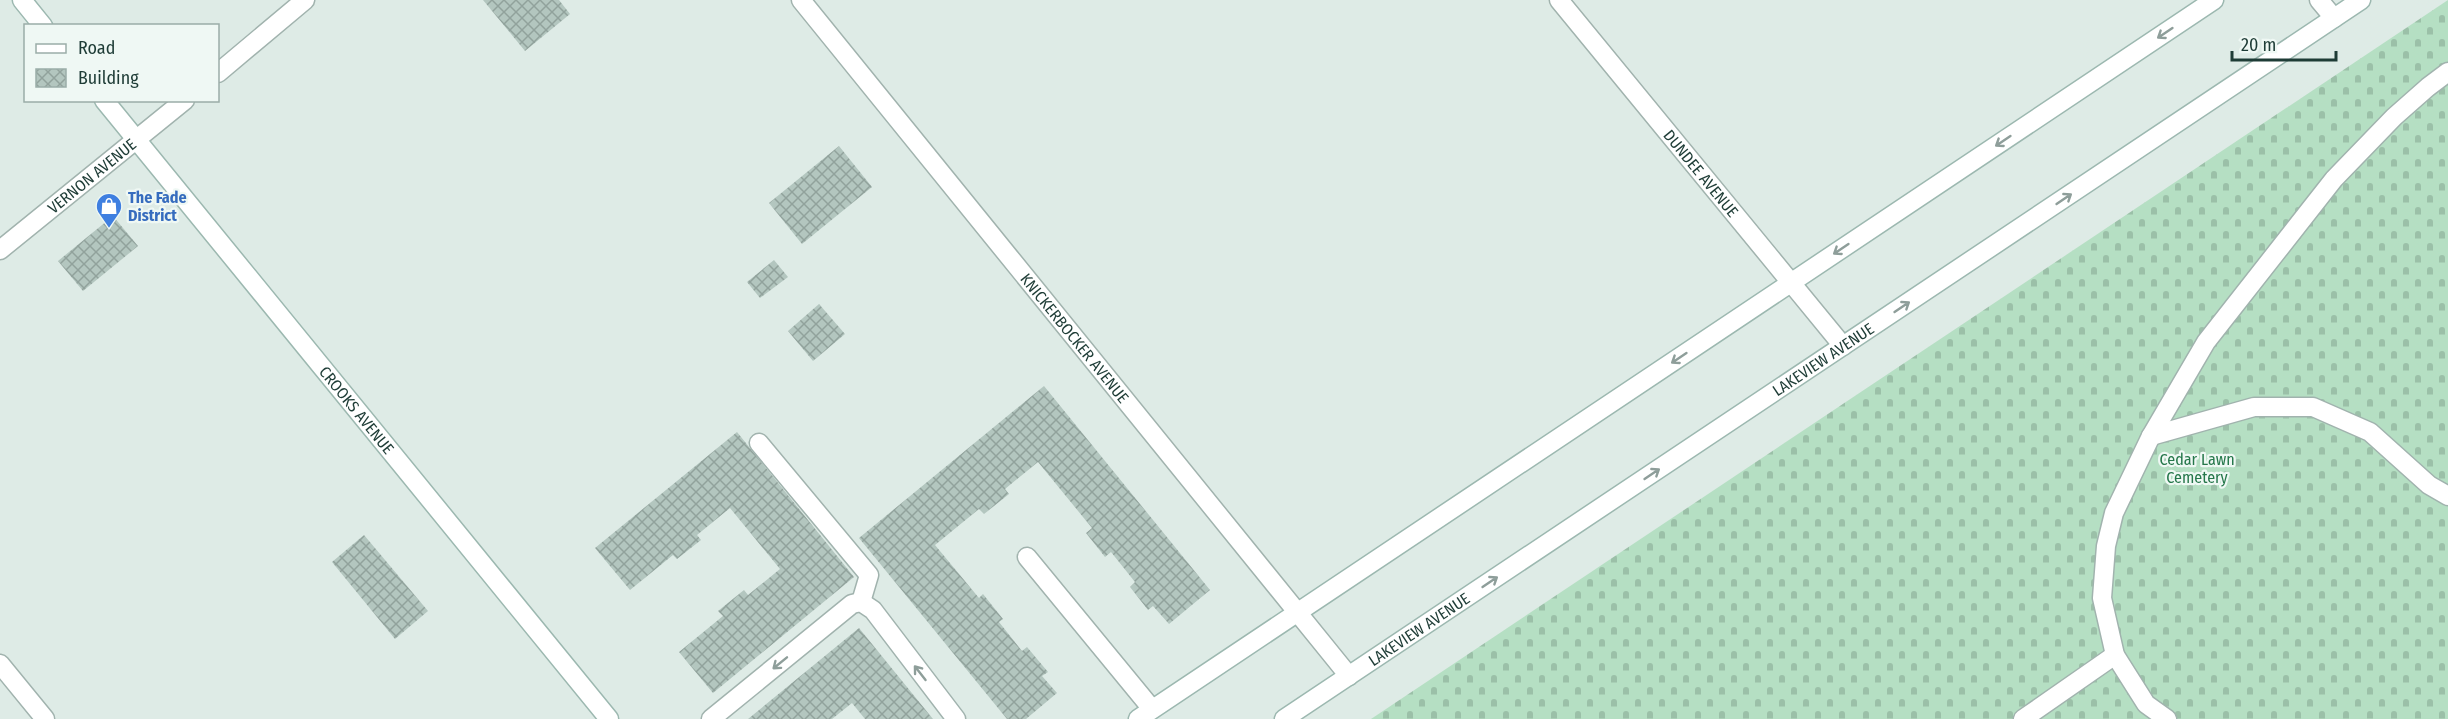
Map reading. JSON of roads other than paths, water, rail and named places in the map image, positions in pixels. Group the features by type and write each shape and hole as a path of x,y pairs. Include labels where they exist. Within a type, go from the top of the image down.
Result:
{"street":[{"path":"22,0 41,24"},
{"path":"219,72 305,0"},
{"name":"KNICKERBOCKER AVENUE","path":"801,0 1349,676"},
{"name":"DUNDEE AVENUE","path":"1559,0 1843,346"},
{"path":"1027,557 1145,714 2214,0"},
{"path":"2319,0 2334,18"},
{"name":"LAKEVIEW AVENUE","path":"1284,719 2361,0"},
{"path":"2167,719 2146,704 2115,655 2102,598 2106,546 2114,513 2151,436 2206,342 2334,179 2394,117 2448,72"},
{"name":"CROOKS AVENUE","path":"106,102 609,719"},
{"name":"VERNON AVENUE","path":"0,250 183,102"},
{"path":"2151,436 2254,407 2313,406 2370,432 2429,485 2448,496"},
{"path":"759,443 869,575 861,602"},
{"path":"711,719 852,604 861,602 873,610 956,719"},
{"path":"2023,719 2115,655"},
{"path":"0,664 45,719"}],"place":[{"name":"The Fade District","path":"109,229"}],"park label":[{"name":"Cedar Lawn Cemetery","path":"2197,468"}]}
